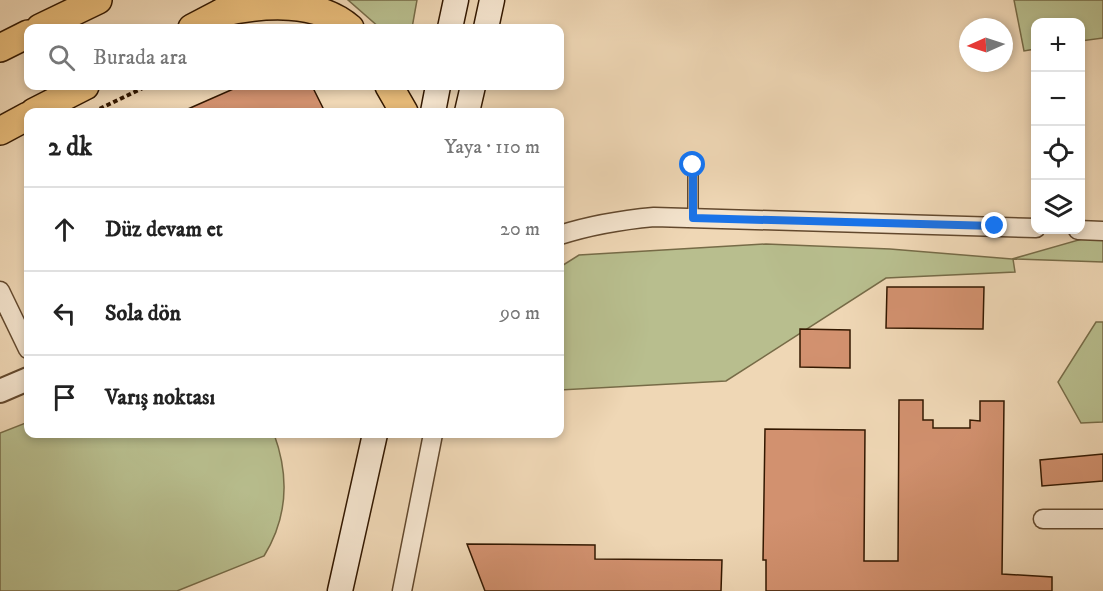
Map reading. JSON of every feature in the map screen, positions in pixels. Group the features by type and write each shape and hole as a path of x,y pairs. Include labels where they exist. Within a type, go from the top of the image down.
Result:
{"main road":[{"path":"48,24 98,0"},
{"path":"200,24 245,0"},
{"path":"451,24 456,0"},
{"path":"487,24 492,0"},
{"path":"221,13 258,4 306,3 336,15 346,24"},
{"path":"0,48 24,36"},
{"path":"42,108 77,90"},
{"path":"391,90 402,108"},
{"path":"434,108 437,90"},
{"path":"468,108 472,90"},
{"path":"0,131 24,118"},
{"path":"340,591 374,438"}],"street":[{"path":"564,235 588,226 654,217 1031,228"},
{"path":"1085,230 1103,231"},
{"path":"0,291 24,341"},
{"path":"0,392 24,380"},
{"path":"402,591 432,438"},
{"path":"1043,519 1103,519"}],"lane":[{"path":"693,165 693,218"}],"path":[{"path":"101,108 139,90"}],"green space":[{"path":"348,0 417,0 413,24 375,24"},
{"path":"1014,0 1103,0 1103,38 1085,40 1085,18 1031,18 1031,50 1024,51"},
{"path":"1103,233 1103,262 1013,259 1015,272 886,278 726,381 564,390 564,264 579,255 766,244 890,249 1012,259"},
{"path":"1096,322 1103,322 1103,422 1081,423 1058,382"},
{"path":"24,424 24,438 275,438 284,480 284,496 278,526 264,556 177,591 0,591 0,433"}],"building":[{"path":"231,90 314,90 323,108 190,108"},
{"path":"887,287 984,287 983,329 886,328"},
{"path":"800,329 850,330 850,368 800,367"},
{"path":"899,400 923,400 923,420 933,420 933,428 970,428 970,420 980,421 980,401 1004,401 1002,574 1052,577 1052,591 766,591 766,560 763,560 765,429 865,430 864,561 898,561"},
{"path":"1103,454 1103,481 1042,486 1040,460"},
{"path":"467,544 595,545 595,559 722,560 721,591 485,591"}],"route":[{"path":"693,165 693,218 995,226"}]}
